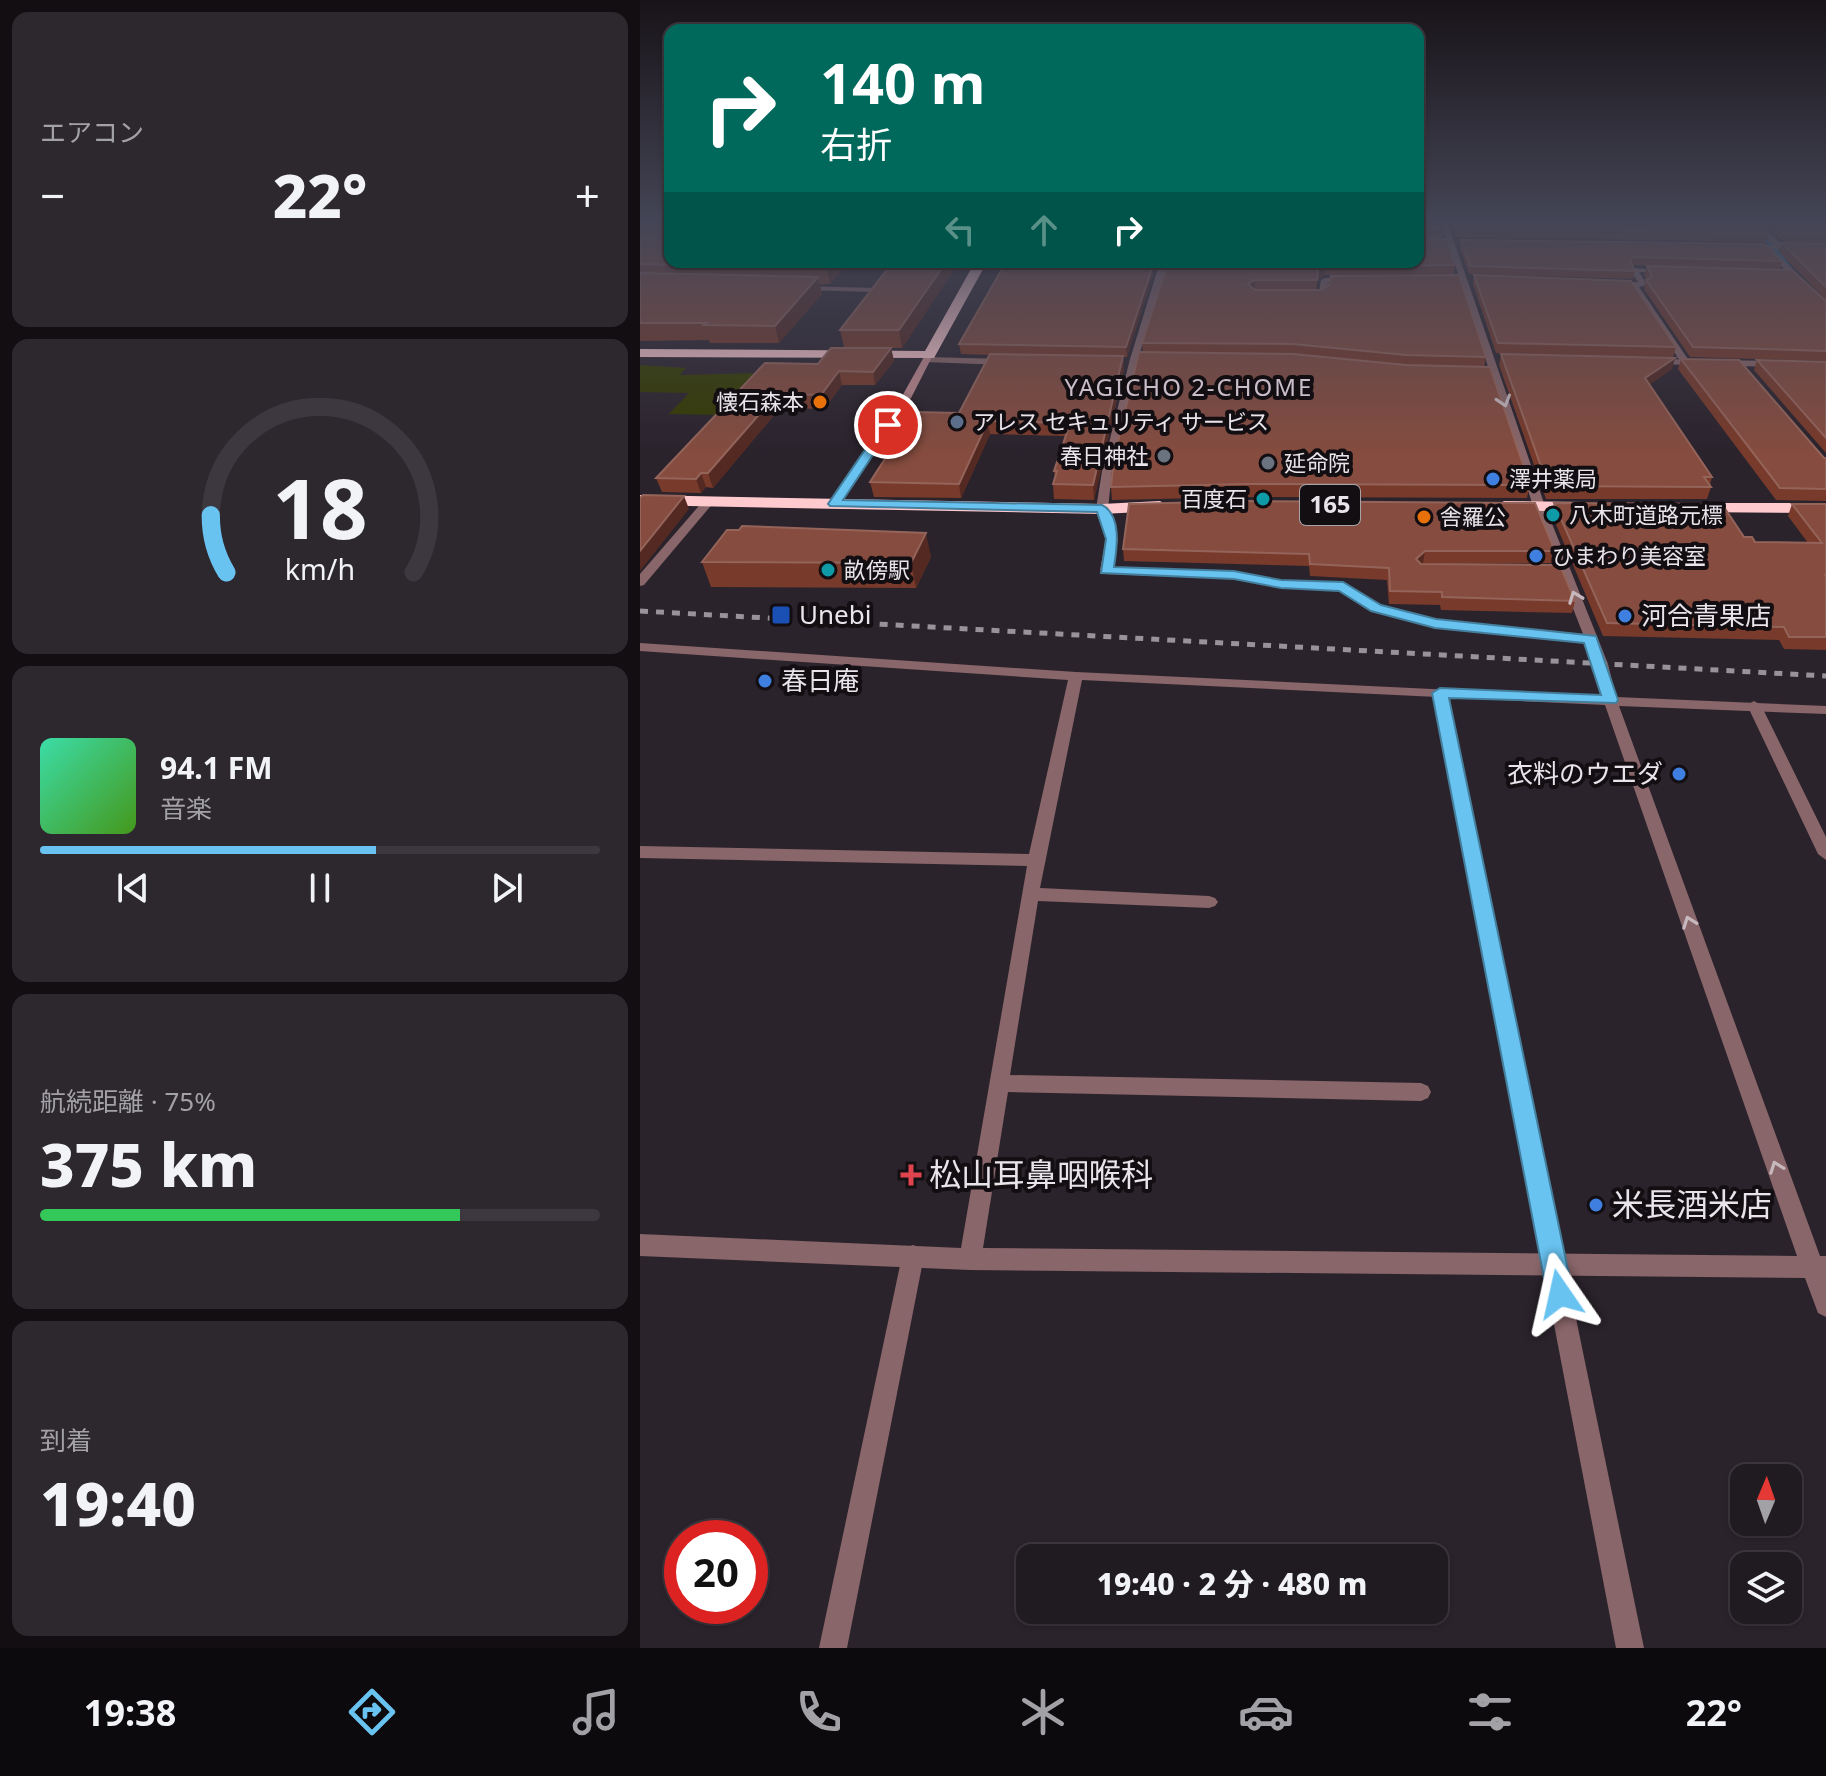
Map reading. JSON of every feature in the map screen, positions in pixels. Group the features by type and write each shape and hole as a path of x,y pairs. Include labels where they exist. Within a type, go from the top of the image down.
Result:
{"highway":[{"path":"640,353 928,357 961,298"},
{"path":"640,500 1102,509 1172,506"},
{"path":"1491,506 1602,507"},
{"path":"1671,508 1826,508"}],"main road":[{"path":"834,504 906,398 928,357"}],"street":[{"path":"1153,298 1107,471 1102,509 1112,539 1106,570 1234,575 1281,584 1343,586 1376,608 1435,623 1591,639"},
{"path":"1470,298 1539,506 1556,570 1591,639 1610,700 1819,1267 1826,1305"},
{"path":"1643,298 1685,362"},
{"path":"928,357 1010,362"},
{"path":"1492,359 1506,359"},
{"path":"1118,363 1150,360"},
{"path":"1640,362 1797,365"},
{"path":"1739,363 1748,375"},
{"path":"1480,373 1495,373"},
{"path":"640,582 708,502"},
{"path":"640,647 1330,690 1826,710"},
{"path":"970,1259 1036,860 1076,676"},
{"path":"1440,693 1630,1648"},
{"path":"1754,705 1826,854"},
{"path":"640,852 1036,860"},
{"path":"1031,894 1209,902"},
{"path":"1001,1083 1421,1092"},
{"path":"640,1245 970,1259 1819,1267"},
{"path":"833,1648 913,1256"}],"green space":[{"path":"640,365 686,368 680,375 756,373 720,415 669,414 689,393 640,392"}],"building":[{"path":"640,298 800,298 775,326 640,323"},
{"path":"865,298 921,298 899,330 840,330"},
{"path":"985,298 1142,298 1126,347 959,344"},
{"path":"1156,298 1467,298 1486,357 1406,355 1293,344 1142,343"},
{"path":"1482,298 1643,298 1676,347 1498,343"},
{"path":"1659,298 1823,298 1826,301 1826,351 1693,347"},
{"path":"831,348 891,348 873,372 839,371 821,395 777,394 708,473 701,473 696,479 656,478 765,363 818,364"},
{"path":"1139,352 1293,354 1406,365 1490,367 1530,485 1111,487 1114,459"},
{"path":"990,354 1123,356 1093,485 1053,484 1057,471 1054,471 1070,423 988,421 959,484 870,482 915,412 959,413"},
{"path":"1501,354 1675,358 1645,378 1712,477 1704,477 1711,487 1548,486"},
{"path":"1681,359 1739,360 1826,458 1826,489 1780,488"},
{"path":"1757,360 1826,362 1826,438"},
{"path":"643,495 684,496 640,551 640,498"},
{"path":"1248,501 1535,503 1555,551 1425,551 1416,559 1421,564 1560,565 1575,601 1442,597 1442,592 1390,591 1389,568 1310,564 1309,554 1123,549 1129,504"},
{"path":"1554,503 1722,504 1744,537 1752,537 1755,542 1822,543 1792,504 1826,504 1826,637 1789,637 1784,627 1607,623"},
{"path":"742,526 926,533 911,563 702,562 727,530 739,530"}],"railway":[{"path":"640,611 1826,676"}],"place":[{"name":"懐石森本","path":"820,402"},
{"name":"アレス セキュリティ サービス","path":"957,422"},
{"name":"春日神社","path":"1164,456"},
{"name":"延命院","path":"1268,463"},
{"name":"澤井薬局","path":"1493,479"},
{"name":"百度石","path":"1263,499"},
{"name":"八木町道路元標","path":"1553,515"},
{"name":"舎羅公","path":"1424,517"},
{"name":"ひまわり美容室","path":"1536,556"},
{"name":"畝傍駅","path":"828,570"},
{"name":"Unebi","path":"781,615"},
{"name":"河合青果店","path":"1625,616"},
{"name":"春日庵","path":"765,681"},
{"name":"衣料のウエダ","path":"1679,774"},
{"name":"松山耳鼻咽喉科","path":"911,1175"},
{"name":"米長酒米店","path":"1596,1205"}],"district":[{"name":"YAGICHO 2-CHOME","path":"1189,388"}],"route":[{"path":"888,425 834,504 1102,509 1112,539 1106,570 1234,575 1281,584 1343,586 1376,608 1435,623 1591,639 1610,700 1440,693 1560,1294"}]}
